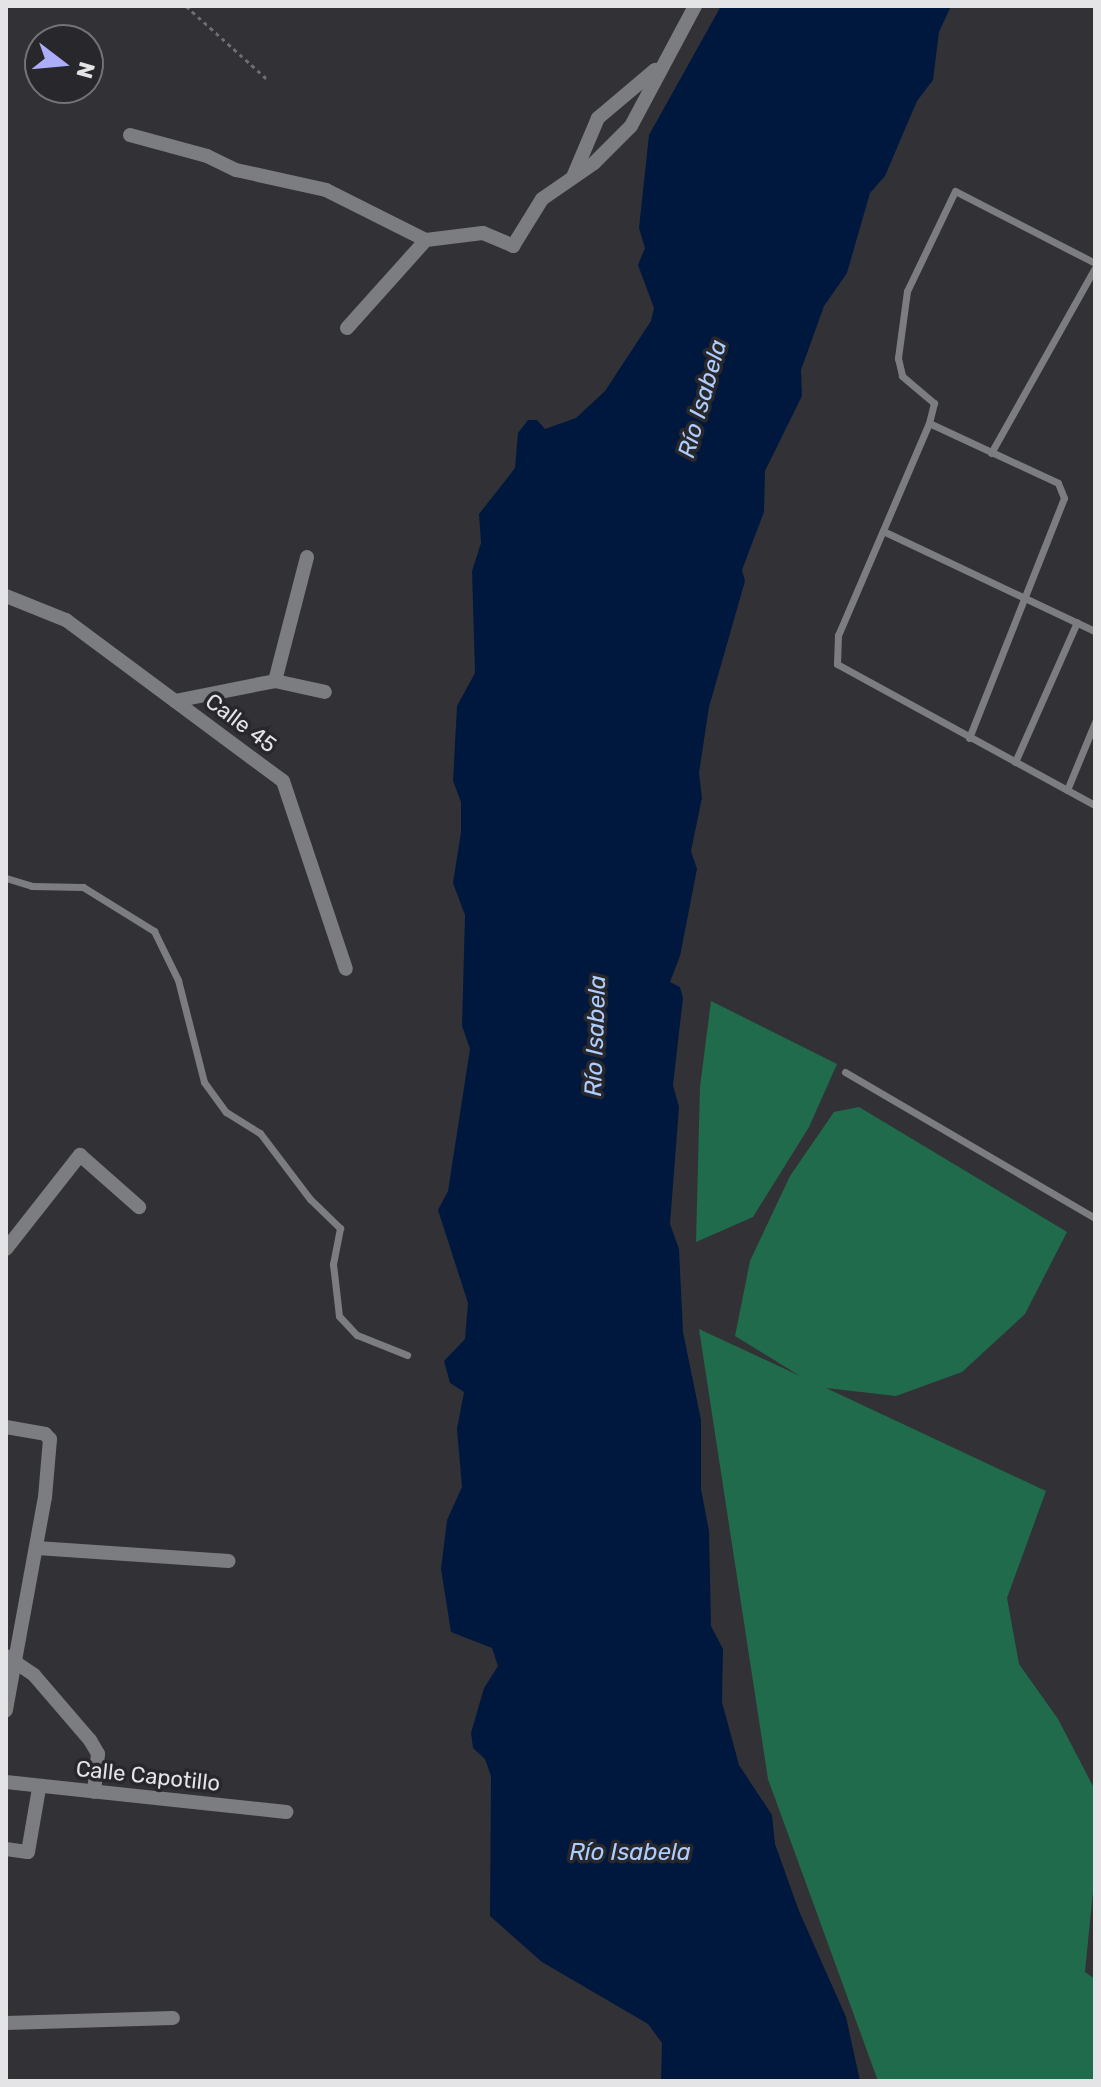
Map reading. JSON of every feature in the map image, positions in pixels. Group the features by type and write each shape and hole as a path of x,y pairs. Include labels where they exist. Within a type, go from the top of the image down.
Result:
{"street":[{"path":"130,135 207,156 236,170 326,190 426,240 483,233 513,246 542,199 618,142 695,6"},
{"path":"573,177 598,118 665,61"},
{"path":"347,328 426,240"},
{"path":"275,681 307,557"},
{"name":"Calle 45","path":"6,596 66,620 283,781 346,969"},
{"path":"175,701 275,681 325,692"},
{"path":"6,1249 80,1155 139,1207"},
{"path":"6,1427 48,1436 37,1548 9,1657 6,1710"},
{"path":"37,1548 229,1561"},
{"path":"9,1657 90,1740 98,1754 94,1792"},
{"name":"Calle Capotillo","path":"6,1782 39,1788 286,1812"},
{"path":"6,1849 28,1852 39,1788"},
{"path":"6,2023 173,2018"}],"lane":[{"path":"991,453 1095,266 955,191 907,291 898,358 902,376 934,403 929,423 838,635 837,664 1095,805"},
{"path":"929,423 1058,483 1064,498 969,738"},
{"path":"883,531 1095,631"},
{"path":"1015,762 1077,622"},
{"path":"1067,790 1095,722"},
{"path":"6,878 32,886 83,887 154,931 178,980 204,1082 226,1112 260,1133 310,1199 340,1228 333,1264 339,1316 357,1335 407,1355"},
{"path":"845,1072 1095,1218"}],"path":[{"path":"186,6 266,78"}],"green space":[{"path":"711,1001 837,1064 809,1127 753,1217 696,1242 700,1087"},
{"path":"859,1107 1067,1232 1025,1314 962,1372 896,1396 826,1388 1046,1491 1007,1598 1019,1664 1058,1719 1095,1790 1095,1871 1085,1972 1095,1979 1095,2081 878,2081 768,1779 699,1329 800,1376 735,1336 750,1261 790,1176 834,1112"}],"water":[{"name":"Río Isabela","path":"721,6 951,6 939,32 933,80 917,101 885,176 870,193 847,273 824,306 801,370 802,396 765,471 764,512 742,570 745,581 709,707 699,773 702,798 691,851 697,869 680,956 670,982 680,987 683,998 673,1085 679,1107 670,1224 679,1249 683,1332 701,1420 701,1489 709,1531 711,1626 723,1649 722,1702 739,1765 772,1815 775,1844 799,1911 846,2017 860,2081 661,2081 662,2043 648,2024 542,1962 490,1916 491,1776 485,1759 473,1748 471,1733 484,1688 498,1666 492,1648 451,1632 441,1569 447,1520 462,1487 457,1429 464,1392 450,1383 444,1361 465,1339 468,1303 438,1210 448,1191 470,1049 462,1026 465,915 453,883 461,832 461,802 453,781 457,706 475,673 472,571 481,543 479,514 515,468 518,433 528,420 537,420 545,429 576,418 605,391 651,321 654,308 638,265 645,248 639,228 649,135"}]}
